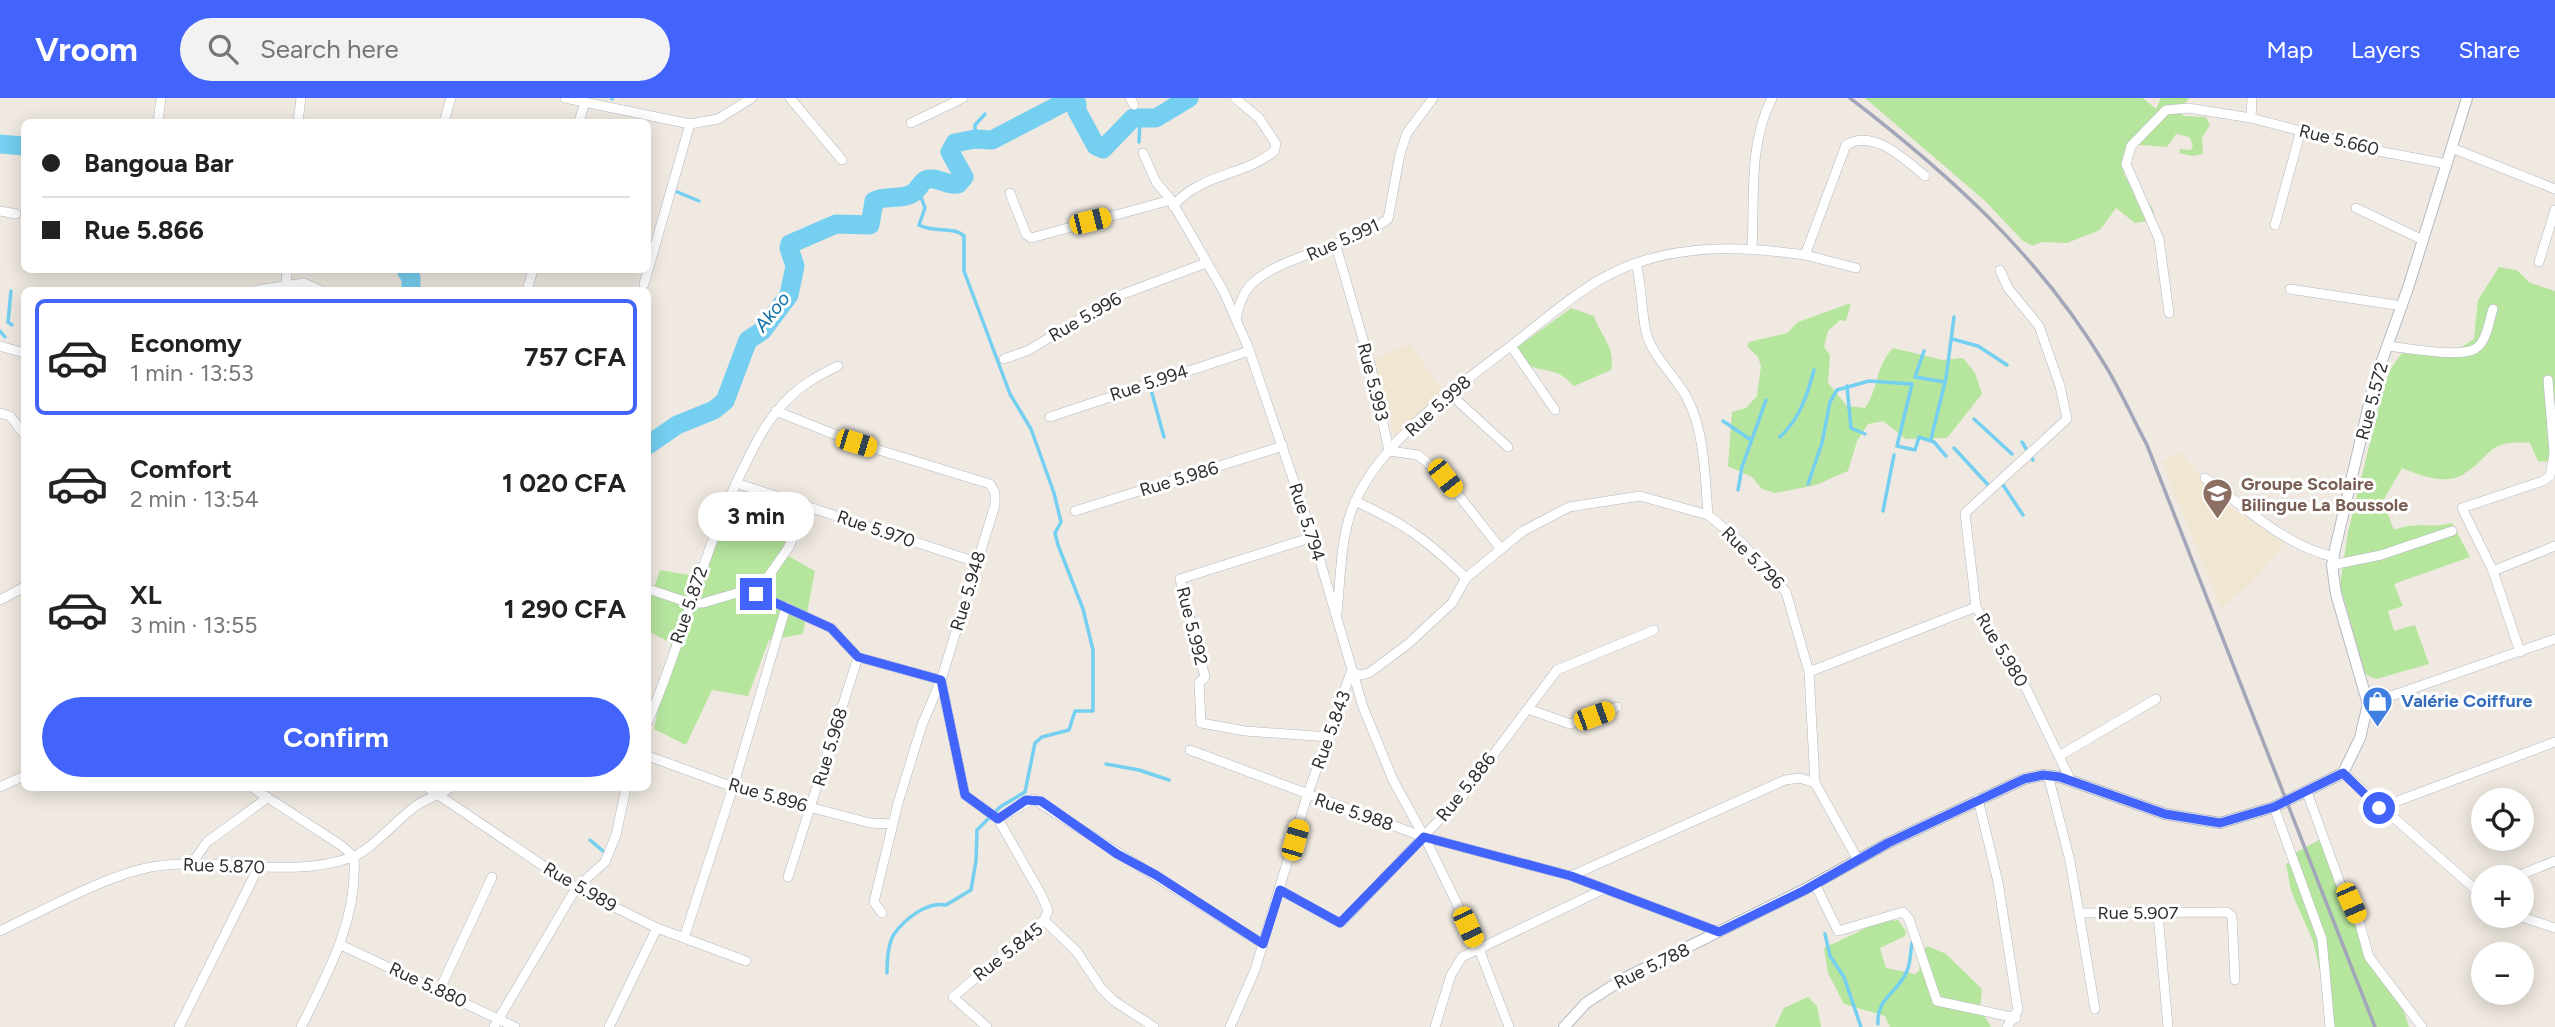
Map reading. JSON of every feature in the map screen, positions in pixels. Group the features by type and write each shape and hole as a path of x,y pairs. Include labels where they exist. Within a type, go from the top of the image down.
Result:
{"street":[{"path":"158,119 161,98"},
{"path":"298,119 301,98"},
{"path":"445,119 452,98"},
{"path":"565,98 690,124 718,119 752,98"},
{"path":"790,98 842,160"},
{"path":"911,123 963,98"},
{"path":"1010,193 1026,234 1031,238 1172,203 1198,185 1274,151 1276,144 1259,118 1235,98"},
{"path":"1416,98 1429,102"},
{"path":"1752,248 1754,150 1763,114 1772,98"},
{"path":"2251,118 2252,98"},
{"name":"Rue 5.572","path":"2368,706 2336,594 2333,561 2374,383 2402,306 2467,98"},
{"path":"580,119 585,102"},
{"name":"Rue 5.991","path":"1236,318 1248,288 1264,275 1336,246 1388,219 1399,154 1407,133 1429,102"},
{"name":"Rue 5.660","path":"2169,313 2160,239 2127,167 2128,150 2166,110 2188,108 2251,118 2447,164"},
{"path":"651,260 690,124"},
{"path":"2275,225 2301,131"},
{"path":"1805,255 1846,145 1857,139 1873,140 1925,176"},
{"path":"2452,148 2555,189"},
{"path":"1143,153 1156,182 1172,203"},
{"name":"Rue 5.794","path":"1172,203 1236,318 1283,446 1313,537 1352,672 1392,780 1424,837 1479,949 1509,1027"},
{"path":"2356,208 2423,240"},
{"path":"0,211 16,214"},
{"path":"2539,262 2555,211"},
{"name":"Rue 5.993","path":"1336,246 1371,367 1390,451"},
{"name":"Rue 5.998","path":"1337,617 1347,523 1355,501 1390,451 1450,394 1591,285 1636,263 1660,256 1722,247 1805,255 1856,268"},
{"name":"Rue 5.996","path":"1004,359 1029,350 1118,296 1206,263"},
{"path":"1636,263 1646,332 1651,345 1688,400 1695,418 1703,458 1708,515"},
{"path":"1976,607 1965,513 2067,419 2060,386 2039,326 2008,288 2000,271"},
{"path":"286,284 287,273"},
{"path":"644,284 647,273"},
{"path":"272,287 286,284 312,287"},
{"path":"2290,289 2402,306"},
{"path":"2388,346 2461,353 2476,349 2483,341 2493,309"},
{"path":"0,345 21,352"},
{"path":"1511,346 1555,410"},
{"name":"Rue 5.994","path":"1050,416 1249,351"},
{"name":"Rue 5.872","path":"651,713 723,508 736,483 776,411 810,379 838,366"},
{"path":"2520,652 2493,571 2462,508 2550,476 2554,469 2553,422 2548,380"},
{"path":"1450,394 1508,447"},
{"name":"Rue 5.948","path":"776,411 856,443 990,484 995,493 995,505 941,680 922,725 892,824 874,902 882,913"},
{"path":"0,413 10,416 21,429"},
{"name":"Rue 5.986","path":"1075,511 1283,446"},
{"path":"1390,451 1418,455 1445,478 1501,549"},
{"path":"2206,478 2284,537 2333,561 2381,555 2452,531"},
{"name":"Rue 5.970","path":"736,483 976,562"},
{"name":"Rue 5.796","path":"1352,672 1361,675 1369,673 1408,644 1452,604 1466,578 1523,531 1569,507 1640,496 1708,515 1742,543 1786,592 1810,672 1809,708 1816,755 1815,783 1858,860"},
{"path":"1355,501 1402,523 1431,544 1466,578"},
{"path":"756,594 789,547 806,505"},
{"name":"Rue 5.992","path":"1313,537 1180,579 1205,677 1199,683 1201,723 1245,731 1329,737"},
{"path":"2493,571 2555,546"},
{"path":"0,600 21,589"},
{"path":"651,590 690,603 702,603 737,593 756,594 831,628 858,657 941,680 965,795 998,819 1042,896 1048,911 1044,920"},
{"path":"684,938 786,607"},
{"name":"Rue 5.980","path":"1810,672 1976,607 2003,646 2061,755 2070,779"},
{"name":"Rue 5.886","path":"1280,890 1340,923 1462,795 1557,670 1654,630"},
{"path":"2471,884 2379,808 2343,773 2361,738 2368,706 2555,639"},
{"name":"Rue 5.968","path":"788,877 858,657"},
{"name":"Rue 5.843","path":"1230,1027 1263,944 1307,796 1352,672"},
{"path":"2061,755 2156,699"},
{"path":"1528,709 1570,724 1617,707"},
{"path":"2379,808 2555,742"},
{"name":"Rue 5.988","path":"1190,750 1307,796 1424,837 1571,876 1719,932"},
{"name":"Rue 5.896","path":"651,757 733,786 876,824 892,824"},
{"name":"Rue 5.788","path":"1564,1027 1602,991 1978,799 2024,779 2048,775 2070,779 2165,814 2211,823 2231,821 2274,807 2343,773"},
{"name":"Rue 5.907","path":"2048,775 2070,861 2079,914 2230,914 2235,980"},
{"path":"0,787 21,777"},
{"path":"1571,876 1785,780 1800,778 1815,783"},
{"path":"257,791 342,846 354,857 355,878 341,945 301,1027"},
{"name":"Rue 5.989","path":"433,791 576,888 657,928 746,961"},
{"name":"Rue 5.870","path":"0,931 140,870 192,863 258,868 324,864 354,857 412,809 445,791"},
{"path":"496,1023 576,888 604,862 616,835 625,791"},
{"path":"2306,792 2340,883 2359,921 2370,957 2422,1027"},
{"path":"192,863 207,842 267,798"},
{"path":"1978,799 1998,882 2018,1010 2016,1018 2007,1027"},
{"path":"998,819 1026,800 1041,801 1117,854 1156,875 1263,944"},
{"path":"2274,807 2322,939 2330,1027"},
{"path":"2534,869 2555,861"},
{"path":"179,1027 258,868"},
{"path":"440,989 492,877"},
{"path":"1815,884 1838,931 1903,912 1909,919 1937,1001 2016,1018"},
{"path":"1435,1027 1457,963 1479,949 1604,889"},
{"path":"2079,914 2095,1009"},
{"path":"2158,914 2168,1027"},
{"name":"Rue 5.845","path":"987,1027 953,997 1044,920 1090,968 1101,988 1154,1027"},
{"path":"2534,921 2555,928"},
{"path":"610,1027 657,928"},
{"name":"Rue 5.880","path":"341,945 440,989 496,1023 515,1027"}],"shaded area":[{"path":"1410,344 1445,393 1395,436 1373,360"},
{"name":"Groupe Scolaire Bilingue La Boussole","path":"2180,452 2218,499 2284,544 2253,581 2221,608 2162,462"}],"green space":[{"path":"1865,98 2143,98 2156,109 2161,98 2189,98 2181,110 2183,116 2206,117 2210,125 2202,138 2203,154 2192,156 2179,153 2180,149 2191,150 2193,144 2189,137 2176,134 2167,147 2140,145 2127,150 2124,175 2144,203 2152,207 2154,214 2148,221 2135,223 2116,208 2100,230 2067,243 2041,242 2033,246 2023,241 1984,200"},
{"path":"2499,267 2517,270 2530,283 2555,291 2555,462 2538,461 2530,443 2515,442 2497,447 2455,478 2432,478 2402,468 2383,501 2394,530 2452,523 2470,557 2394,584 2403,606 2388,611 2394,631 2415,625 2429,664 2376,679 2365,674 2340,585 2348,532 2384,386 2391,368 2402,353 2440,354 2474,339 2478,300"},
{"path":"1851,303 1846,321 1840,320 1828,331 1824,347 1830,355 1828,383 1847,406 1865,408 1882,364 1893,348 1943,360 1963,358 1975,373 1982,394 1947,438 1906,439 1883,421 1868,424 1857,441 1848,471 1816,485 1775,493 1762,489 1752,477 1728,466 1732,412 1746,408 1757,396 1761,366 1758,357 1747,346 1749,342 1787,333 1798,322"},
{"path":"1571,308 1594,316 1609,348 1612,362 1611,370 1574,386 1555,372 1528,365 1519,355 1518,347"},
{"path":"737,495 799,510 781,552 815,571 803,634 769,640 748,696 712,690 686,745 654,729 671,643 651,633 651,596 660,570 700,577"},
{"path":"2319,840 2353,913 2374,970 2403,1009 2409,1027 2333,1027 2313,941 2291,891 2286,864 2296,859 2295,853"},
{"path":"1898,920 1906,931 1905,936 1880,948 1886,968 1915,974 1919,971 1921,951 1928,946 1946,954 1982,989 1980,1008 1991,1027 1890,1027 1885,1016 1844,1004 1828,973 1824,948 1879,922"},
{"path":"1808,997 1817,1006 1821,1027 1775,1027 1784,1008"}],"waterway":[{"name":"Akoo","path":"651,443 677,425 714,410 725,401 748,340 762,331 789,295 795,266 790,244 836,224 870,225 874,201 908,195 927,179 958,184 964,177 950,152 955,143 975,139 992,140 1061,104 1071,101 1077,104 1077,111 1096,146 1103,149 1133,118 1156,118 1189,98"},
{"path":"975,139 975,125 985,114"},
{"path":"1139,142 1140,118"},
{"path":"0,144 21,146"},
{"path":"887,973 890,943 904,923 924,908 946,905 971,890 977,830 1000,807 1025,792 1035,743 1042,737 1069,730 1075,711 1093,711 1093,650 1083,609 1055,533 1061,522 1054,493 1031,429 1010,394 964,271 964,236 955,231 919,225 925,208 918,189"},
{"path":"675,191 699,201"},
{"name":"Akoo","path":"408,273 411,287"},
{"path":"11,291 8,322 12,325"},
{"path":"1931,439 1946,378 1954,317"},
{"path":"0,331 5,337"},
{"path":"1952,339 1978,346 2007,365"},
{"path":"1924,351 1915,377 1945,382"},
{"path":"1780,437 1802,406 1814,370"},
{"path":"1808,484 1822,443 1830,402 1837,390 1869,381 1912,384 1897,446 1915,450 1919,437 1934,442 1946,456"},
{"path":"1150,386 1164,437"},
{"path":"1847,386 1851,428 1865,434"},
{"path":"1738,490 1742,467 1766,400"},
{"path":"1974,419 2012,454"},
{"path":"1723,421 1751,440"},
{"path":"2022,442 2033,460"},
{"path":"1954,448 1990,487"},
{"path":"1883,511 1894,455"},
{"path":"2001,482 2023,515"},
{"path":"1106,764 1139,770 1169,780"},
{"path":"590,840 603,851"},
{"path":"1825,934 1830,956 1844,977 1861,1027"},
{"path":"1878,1024 1880,1008 1907,971 1912,943"}],"railway":[{"path":"1850,98 1922,156 1990,219 2052,288 2111,375 2147,445 2375,1027"}],"place":[{"name":"Groupe Scolaire Bilingue La Boussole","path":"2218,521"},
{"name":"Valérie Coiffure","path":"2378,728"}],"route":[{"path":"756,594 831,628 858,657 941,680 965,795 998,819 1026,800 1041,801 1117,854 1156,875 1263,944 1280,890 1340,923 1424,837 1571,876 1719,932 1805,890 1929,822 2011,783 2035,776 2048,775 2070,779 2165,814 2220,823 2287,802 2343,773 2379,808"}]}
